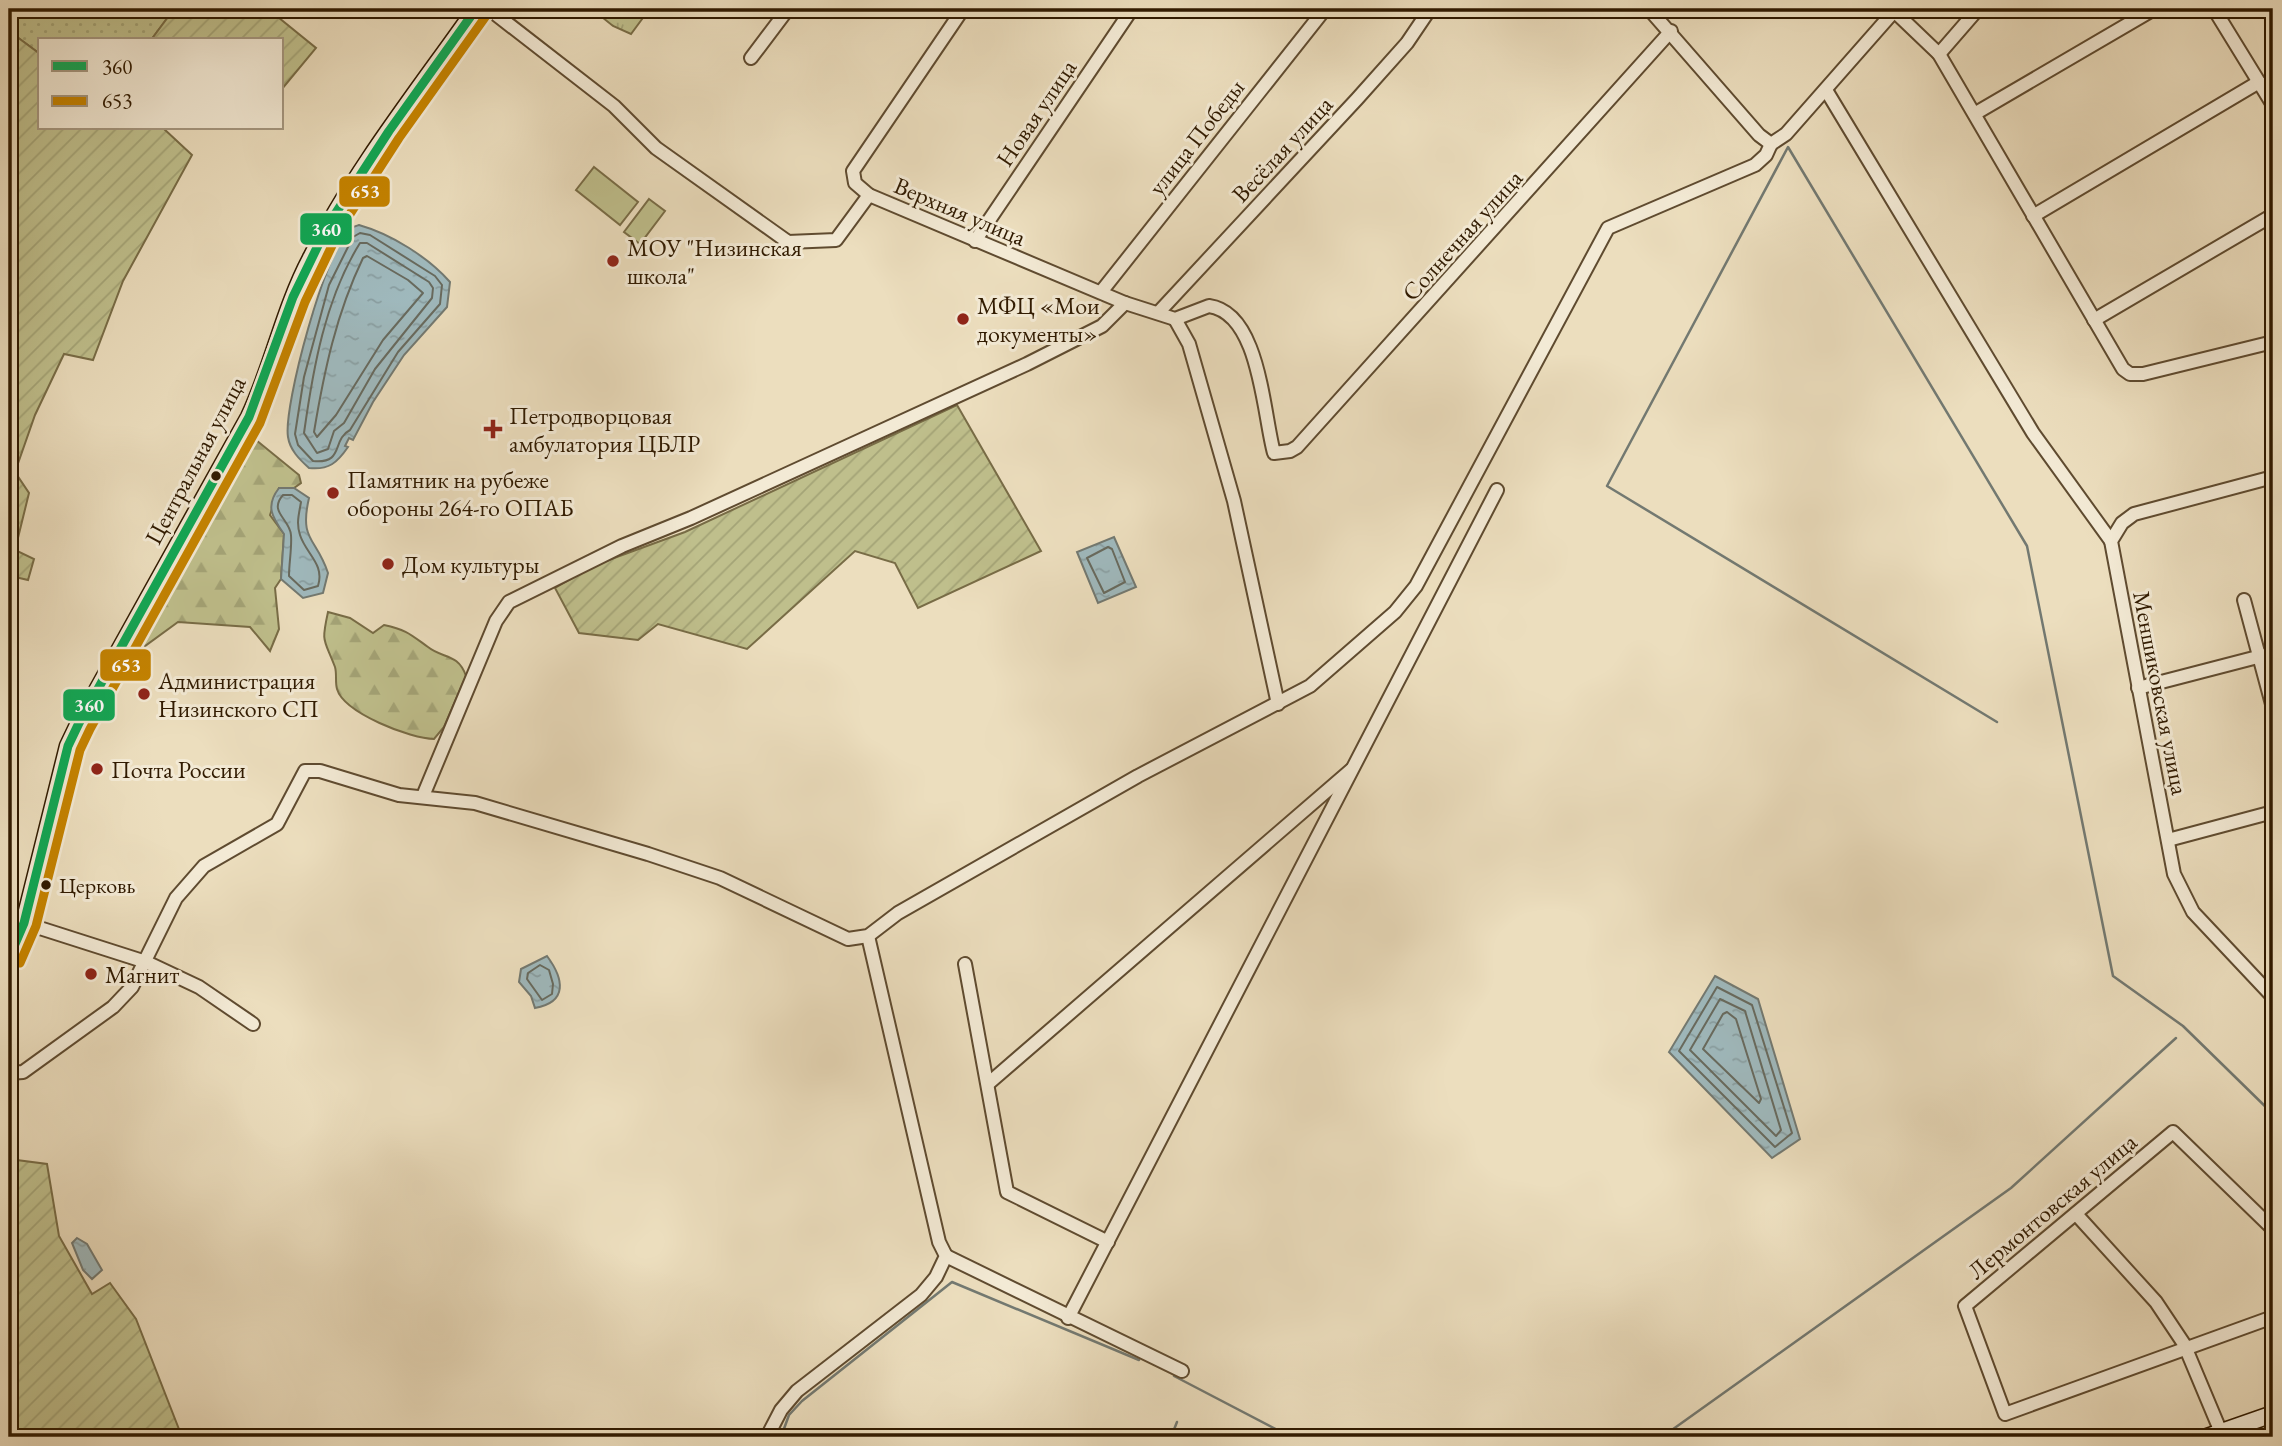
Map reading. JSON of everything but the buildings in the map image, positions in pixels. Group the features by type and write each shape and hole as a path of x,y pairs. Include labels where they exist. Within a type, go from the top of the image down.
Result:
{"street":[{"name":"Центральная улица","path":"9,958 24,923 68,746 79,723 249,417 263,385 290,303 330,223 476,9"},
{"name":"Верхняя улица","path":"489,9 614,106 656,148 788,242 836,240 869,195 1125,303 1175,319"},
{"path":"751,58 788,9"},
{"path":"869,195 855,183 853,170 963,9"},
{"name":"Новая улица","path":"975,241 1132,9"},
{"name":"улица Победы","path":"1101,292 1325,9"},
{"name":"Весёлая улица","path":"1158,313 1357,99 1407,43 1430,9"},
{"path":"1649,9 1671,31 1759,135 1771,144"},
{"path":"1939,54 1979,9"},
{"path":"1976,113 2154,9"},
{"path":"2214,9 2273,105"},
{"path":"9,1073 23,1072 113,1007 132,987 147,962 176,898 204,866 277,824 305,771 320,771 399,795 475,803 720,878 848,939 868,936 898,913 1055,824 1233,724 1310,686 1395,611 1416,586 1608,228 1755,164 1766,155 1771,144 1786,134 1826,90 1895,10 1939,54 1976,113 2123,369 2130,374 2143,374 2273,342"},
{"name":"Солнечная улица","path":"1175,319 1209,306 1223,310 1238,325 1256,359 1274,453 1290,451 1297,447 1671,31"},
{"path":"2034,216 2259,82"},
{"path":"1826,90 2034,433 2111,541 2122,523 2134,514 2273,477"},
{"path":"2094,320 2273,215"},
{"path":"423,796 496,621 509,602 622,546 824,458 1027,364 1102,326 1125,303"},
{"path":"1175,319 1189,344 1234,501 1278,704"},
{"path":"1068,1318 1497,491"},
{"name":"Меншиковская улица","path":"2111,541 2174,874 2193,912 2273,997"},
{"path":"2244,600 2273,708"},
{"path":"2138,688 2273,653"},
{"path":"989,1083 1356,766"},
{"path":"2168,840 2273,812"},
{"path":"24,923 147,962 199,987 253,1024"},
{"path":"868,936 939,1242 946,1256 1068,1318 1182,1371"},
{"path":"965,964 1007,1192 1108,1242"},
{"name":"Лермонтовская улица","path":"2273,1229 2173,1132 1965,1306 2005,1413 2273,1317"},
{"path":"2076,1214 2156,1303 2186,1349 2217,1436 2273,1414"},
{"path":"767,1437 781,1410 797,1391 921,1295 936,1277 946,1256"}],"green space":[{"path":"9,9 174,9 152,38 38,38 38,53 9,31"},
{"path":"174,9 268,9 316,48 284,87 284,38 152,38"},
{"path":"592,9 648,11 631,34 613,26"},
{"path":"9,31 38,53 38,130 165,130 192,155 123,281 93,360 64,354 35,415 15,472 29,493 15,550 34,559 28,580 15,577 9,593"},
{"path":"594,167 638,202 620,225 576,190"},
{"path":"649,199 665,211 640,244 624,232"},
{"path":"957,405 1041,551 918,608 895,563 855,551 747,649 658,624 638,640 579,633 555,588 595,565 685,532"},
{"path":"256,440 299,475 301,483 294,488 279,488 270,515 284,534 281,579 275,588 279,629 270,651 250,627 178,622 145,646 132,641 245,444"},
{"path":"328,612 350,618 373,633 384,625 403,631 459,663 466,676 444,727 434,739 395,730 365,715 342,698 337,689 335,667 325,641"},
{"path":"9,1159 47,1164 59,1236 92,1294 110,1283 136,1319 182,1437 9,1437"}],"water":[{"path":"359,225 396,240 441,273 450,282 447,307 404,355 373,402 353,440 349,438 345,446 348,447 340,457 327,466 309,468 289,442 288,420 292,394 308,329 329,266 349,230"},
{"path":"279,488 294,488 309,498 306,512 307,531 328,573 323,593 303,598 281,579 284,534 273,517 271,506"},
{"path":"1114,537 1136,587 1098,603 1077,552"},
{"path":"547,956 557,973 560,988 553,1001 535,1008 531,996 519,982 521,969"},
{"path":"1715,976 1758,999 1800,1139 1772,1158 1669,1052"},
{"path":"77,1238 87,1244 102,1270 92,1279 83,1270 72,1243"}],"waterway":[{"path":"1997,722 1607,486 1788,147 2027,546 2113,976 2183,1026 2273,1114"},
{"path":"1662,1437 2011,1188 2176,1038"},
{"path":"781,1437 789,1415 802,1401 952,1282 1139,1360"},
{"path":"1174,1376 1291,1437"},
{"path":"1171,1437 1177,1422"}],"transit line":[{"name":"360","path":"9,958 24,923 68,746 79,723 249,417 293,297 328,225 389,131 476,9"},
{"name":"653","path":"20,963 36,926 80,750 90,729 260,423 305,302 339,231 399,138 486,16"}],"place":[{"name":"МОУ \"Низинская школа\"","path":"613,261"},
{"name":"МФЦ «Мои документы»","path":"963,319"},
{"name":"Петродворцовая амбулатория ЦБЛР","path":"493,429"},
{"name":"Памятник на рубеже обороны 264-го ОПАБ","path":"333,493"},
{"name":"Дом культуры","path":"388,564"},
{"name":"Администрация Низинского СП","path":"144,694"},
{"name":"Почта России","path":"97,769"},
{"name":"Церковь","path":"46,885"},
{"name":"Магнит","path":"91,974"}]}
